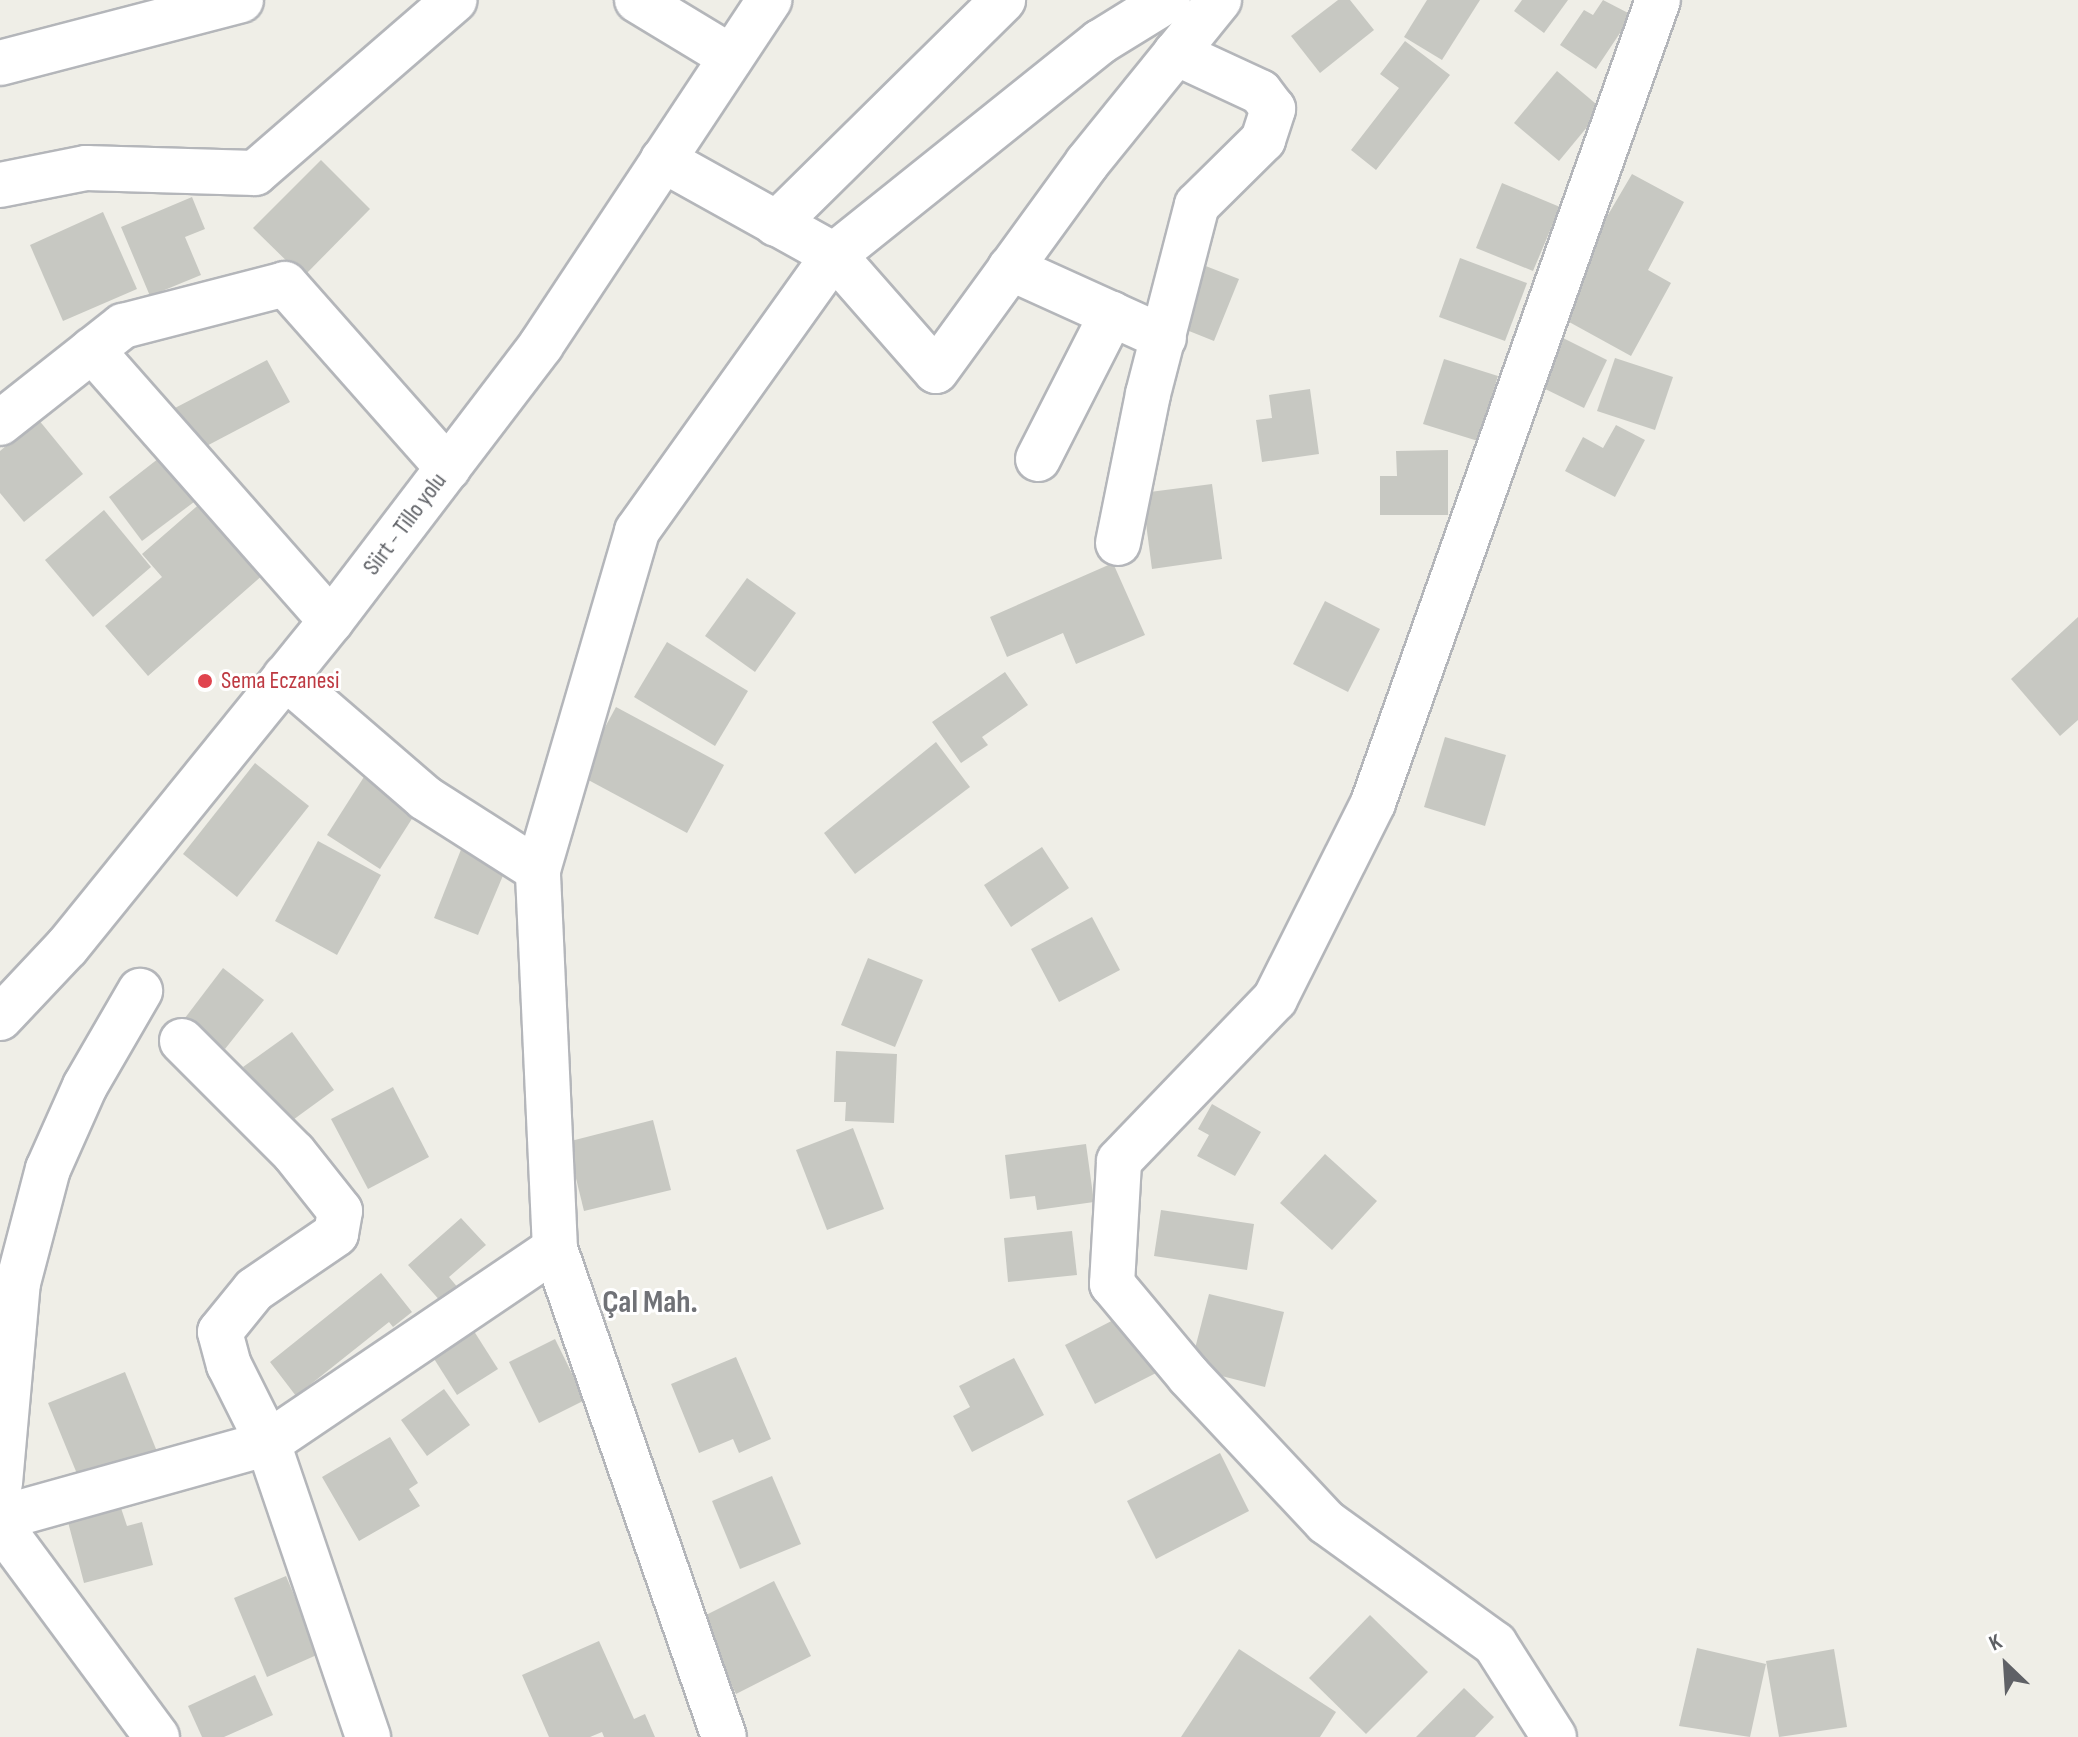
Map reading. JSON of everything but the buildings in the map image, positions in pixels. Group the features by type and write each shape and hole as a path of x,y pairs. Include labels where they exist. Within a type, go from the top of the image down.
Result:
{"street":[{"path":"0,63 241,0"},
{"path":"0,185 86,168 255,173 455,0"},
{"path":"637,0 731,57"},
{"name":"Siirt - Tillo yolu","path":"0,1018 67,947 331,621 541,345 769,0"},
{"path":"776,224 1003,0"},
{"path":"724,1737 555,1249 538,870 637,531 834,255 1100,42 1168,0"},
{"path":"663,160 834,255 936,371 1010,268 1219,0"},
{"path":"1554,1737 1495,1644 1326,1522 1189,1376 1112,1284 1118,1176 1119,1161 1275,999 1373,803 1658,0"},
{"path":"1118,543 1197,205 1263,140 1273,109 1260,92 1176,53"},
{"path":"1010,268 1164,338"},
{"path":"0,423 123,326 285,284 448,468"},
{"path":"1038,459 1112,314"},
{"path":"92,350 331,621"},
{"path":"285,677 425,798 538,870"},
{"path":"0,1483 18,1283 48,1169 85,1086 140,991"},
{"path":"182,1041 294,1153 340,1211 336,1234 254,1290 220,1332 229,1365 268,1443 368,1737"},
{"path":"0,1518 268,1443 555,1249"},
{"path":"0,1525 157,1737"}],"place":[{"name":"Sema Eczanesi","path":"205,681"}],"district":[{"name":"Çal Mah.","path":"650,1303"}]}
